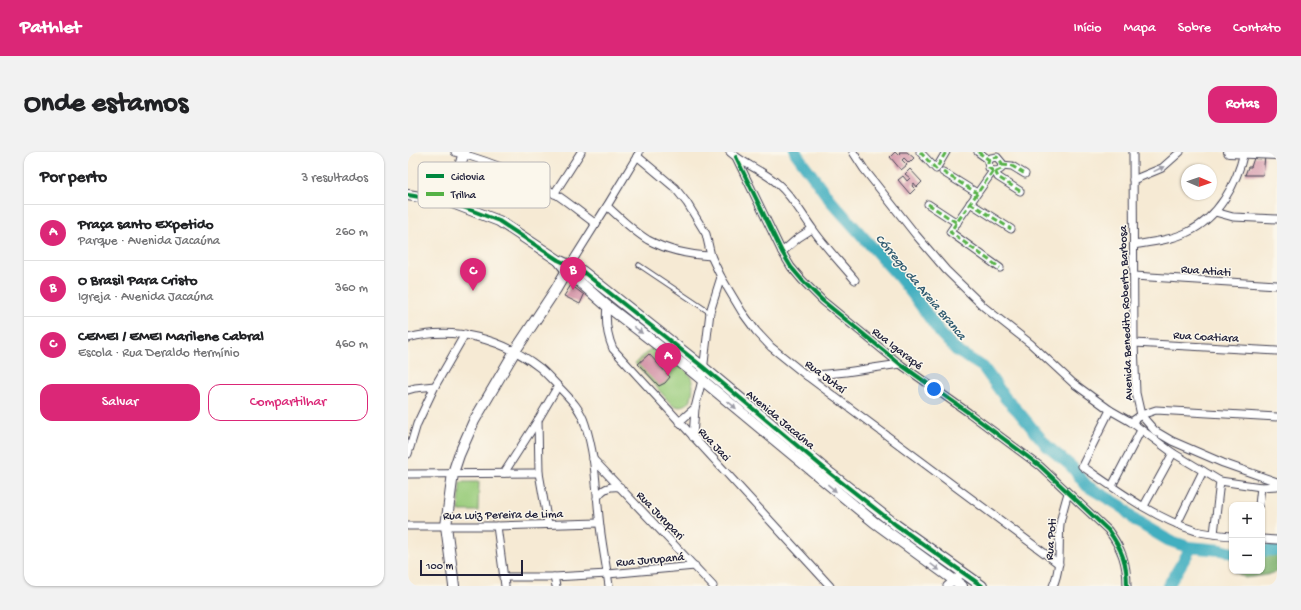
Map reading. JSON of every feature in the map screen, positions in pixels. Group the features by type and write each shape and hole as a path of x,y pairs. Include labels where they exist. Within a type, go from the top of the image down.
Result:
{"street":[{"path":"554,194 580,152"},
{"name":"Rua Igarapé","path":"730,152 779,185 797,204 812,229 855,280"},
{"name":"Avenida Benedito Roberto Barbosa","path":"853,152 864,169 946,270 984,307 1031,344 1073,383 1110,410 1131,422 1173,452 1220,481 1261,487 1277,486"},
{"path":"920,152 936,169 946,152"},
{"path":"978,152 989,160"},
{"name":"Avenida Benedito Roberto Barbosa","path":"1133,152 1134,343 1136,394 1141,415 1155,431 1172,441 1223,463 1277,482"},
{"path":"1133,180 1162,168 1180,152"},
{"path":"1230,152 1277,154"},
{"path":"1134,245 1165,240 1187,232 1215,212 1224,201 1231,188 1244,152"},
{"path":"461,153 486,162"},
{"path":"454,586 446,526 452,474 459,455 474,422 515,351 556,289 638,154"},
{"name":"Rua Jutaí","path":"638,154 675,188 687,203 706,234 711,256 721,277 742,312 756,331 771,347 807,376 1059,564"},
{"name":"Rua Igarapé","path":"736,157 782,252 798,276 823,301 900,364 970,413 1040,466 1108,530 1117,542 1123,555 1127,573 1127,586"},
{"path":"989,160 993,157 1002,158 1025,174"},
{"path":"1000,268 950,232 994,171 999,170 1002,158"},
{"path":"989,160 989,168 994,171 998,177 1020,191"},
{"path":"943,172 977,193"},
{"path":"550,192 596,224"},
{"path":"408,195 418,197"},
{"path":"970,203 1011,229"},
{"path":"928,204 957,223"},
{"path":"607,206 630,227 647,239 695,256 711,256"},
{"path":"465,208 499,221 568,267"},
{"path":"1215,212 1233,217 1277,219"},
{"path":"782,252 798,238 812,229"},
{"name":"Avenida Jacaúna","path":"568,267 607,306 702,380 874,522 954,584"},
{"name":"Avenida Jacaúna","path":"568,267 582,271 703,367 831,474 896,525 982,586"},
{"name":"Rua Atiati","path":"1134,276 1277,285"},
{"path":"693,437 695,408 702,380 710,312 721,277"},
{"name":"Rua Jaci","path":"607,306 606,325 608,338 613,349 830,586"},
{"path":"408,338 443,332 466,334 496,343 515,351 540,368 573,401 579,410 588,432 593,459 599,522 609,586"},
{"path":"408,454 417,424 435,386 466,334"},
{"name":"Rua Coatiara","path":"1134,343 1277,351"},
{"path":"807,376 900,364"},
{"path":"408,390 435,386"},
{"path":"504,473 558,386"},
{"path":"679,422 695,408"},
{"path":"1110,410 1082,466 1144,506 1177,524 1196,531 1229,536"},
{"path":"1131,422 1141,415 1156,410 1277,417"},
{"path":"538,420 539,473 548,524"},
{"path":"1112,486 1141,430"},
{"path":"1144,506 1173,452"},
{"name":"Rua Jurupari","path":"593,459 695,566 712,586"},
{"path":"1177,524 1203,471"},
{"path":"408,474 539,473"},
{"path":"1214,534 1220,481"},
{"path":"597,498 601,491 606,488 611,486 620,487"},
{"path":"1260,502 1261,487"},
{"name":"Rua Poti","path":"1053,586 1056,580 1059,564 1060,523 1068,493"},
{"name":"Rua Luiz Pereira de Lima","path":"408,526 497,526 599,522"},
{"path":"497,526 505,586"},
{"path":"1265,539 1277,540"},
{"name":"Rua Jurupaná","path":"503,577 554,577 608,574 695,566"},
{"path":"954,584 963,573"},
{"path":"554,577 556,586"}],"lane":[{"path":"639,265 710,312"}],"green space":[{"path":"655,345 676,361 690,376 693,386 690,402 680,407 672,405 635,363"},
{"path":"460,482 479,482 478,511 459,511"},
{"path":"1277,548 1277,572 1245,578 1239,574 1265,574 1265,549"}],"building":[{"path":"895,152 898,155 900,153 899,152 907,152 914,158 909,163 904,158 902,160 907,165 901,170 890,157"},
{"path":"1257,156 1265,156 1263,175 1245,175 1248,167 1251,167 1254,158"},
{"path":"910,169 922,182 917,187 914,183 912,186 915,189 910,194 898,180 903,176 907,181 910,178 905,174"},
{"path":"571,285 584,295 580,304 564,296"},
{"path":"649,354 670,377 665,383 659,386 638,364"}],"waterway":[{"name":"Córrego da Areia Branca","path":"795,152 830,200 899,277 941,334 957,351 983,367 1006,399 1047,446 1071,466 1087,486 1121,506 1136,521 1168,540 1188,547 1229,552"},
{"path":"1168,586 1191,548"},
{"name":"Córrego da Areia Branca","path":"1265,551 1277,550"}],"marked path":[{"path":"920,152 936,169 946,152"},
{"path":"978,152 989,160"},
{"path":"993,171 989,168 988,162 991,158 997,157 1002,163 1001,169 993,171 950,232 1000,268"},
{"path":"1002,165 1012,166 1025,174"},
{"path":"995,171 998,177 1020,191"},
{"path":"943,172 977,193"},
{"path":"970,203 1011,229"},
{"path":"928,204 957,223"}],"cycle path":[{"path":"736,157 782,252 791,267 802,280 823,301 900,364 1040,466 1108,530 1123,556 1127,586"},
{"path":"408,195 418,197"},
{"path":"465,208 499,221 558,260 582,271 703,367 831,474 896,525 982,586"}],"place":[{"name":"O Brasil Para Cristo","path":"573,290"},
{"name":"CEMEI / EMEI Marilene Cabral","path":"473,291"},
{"name":"Praça santo Expetido","path":"668,376"}]}
